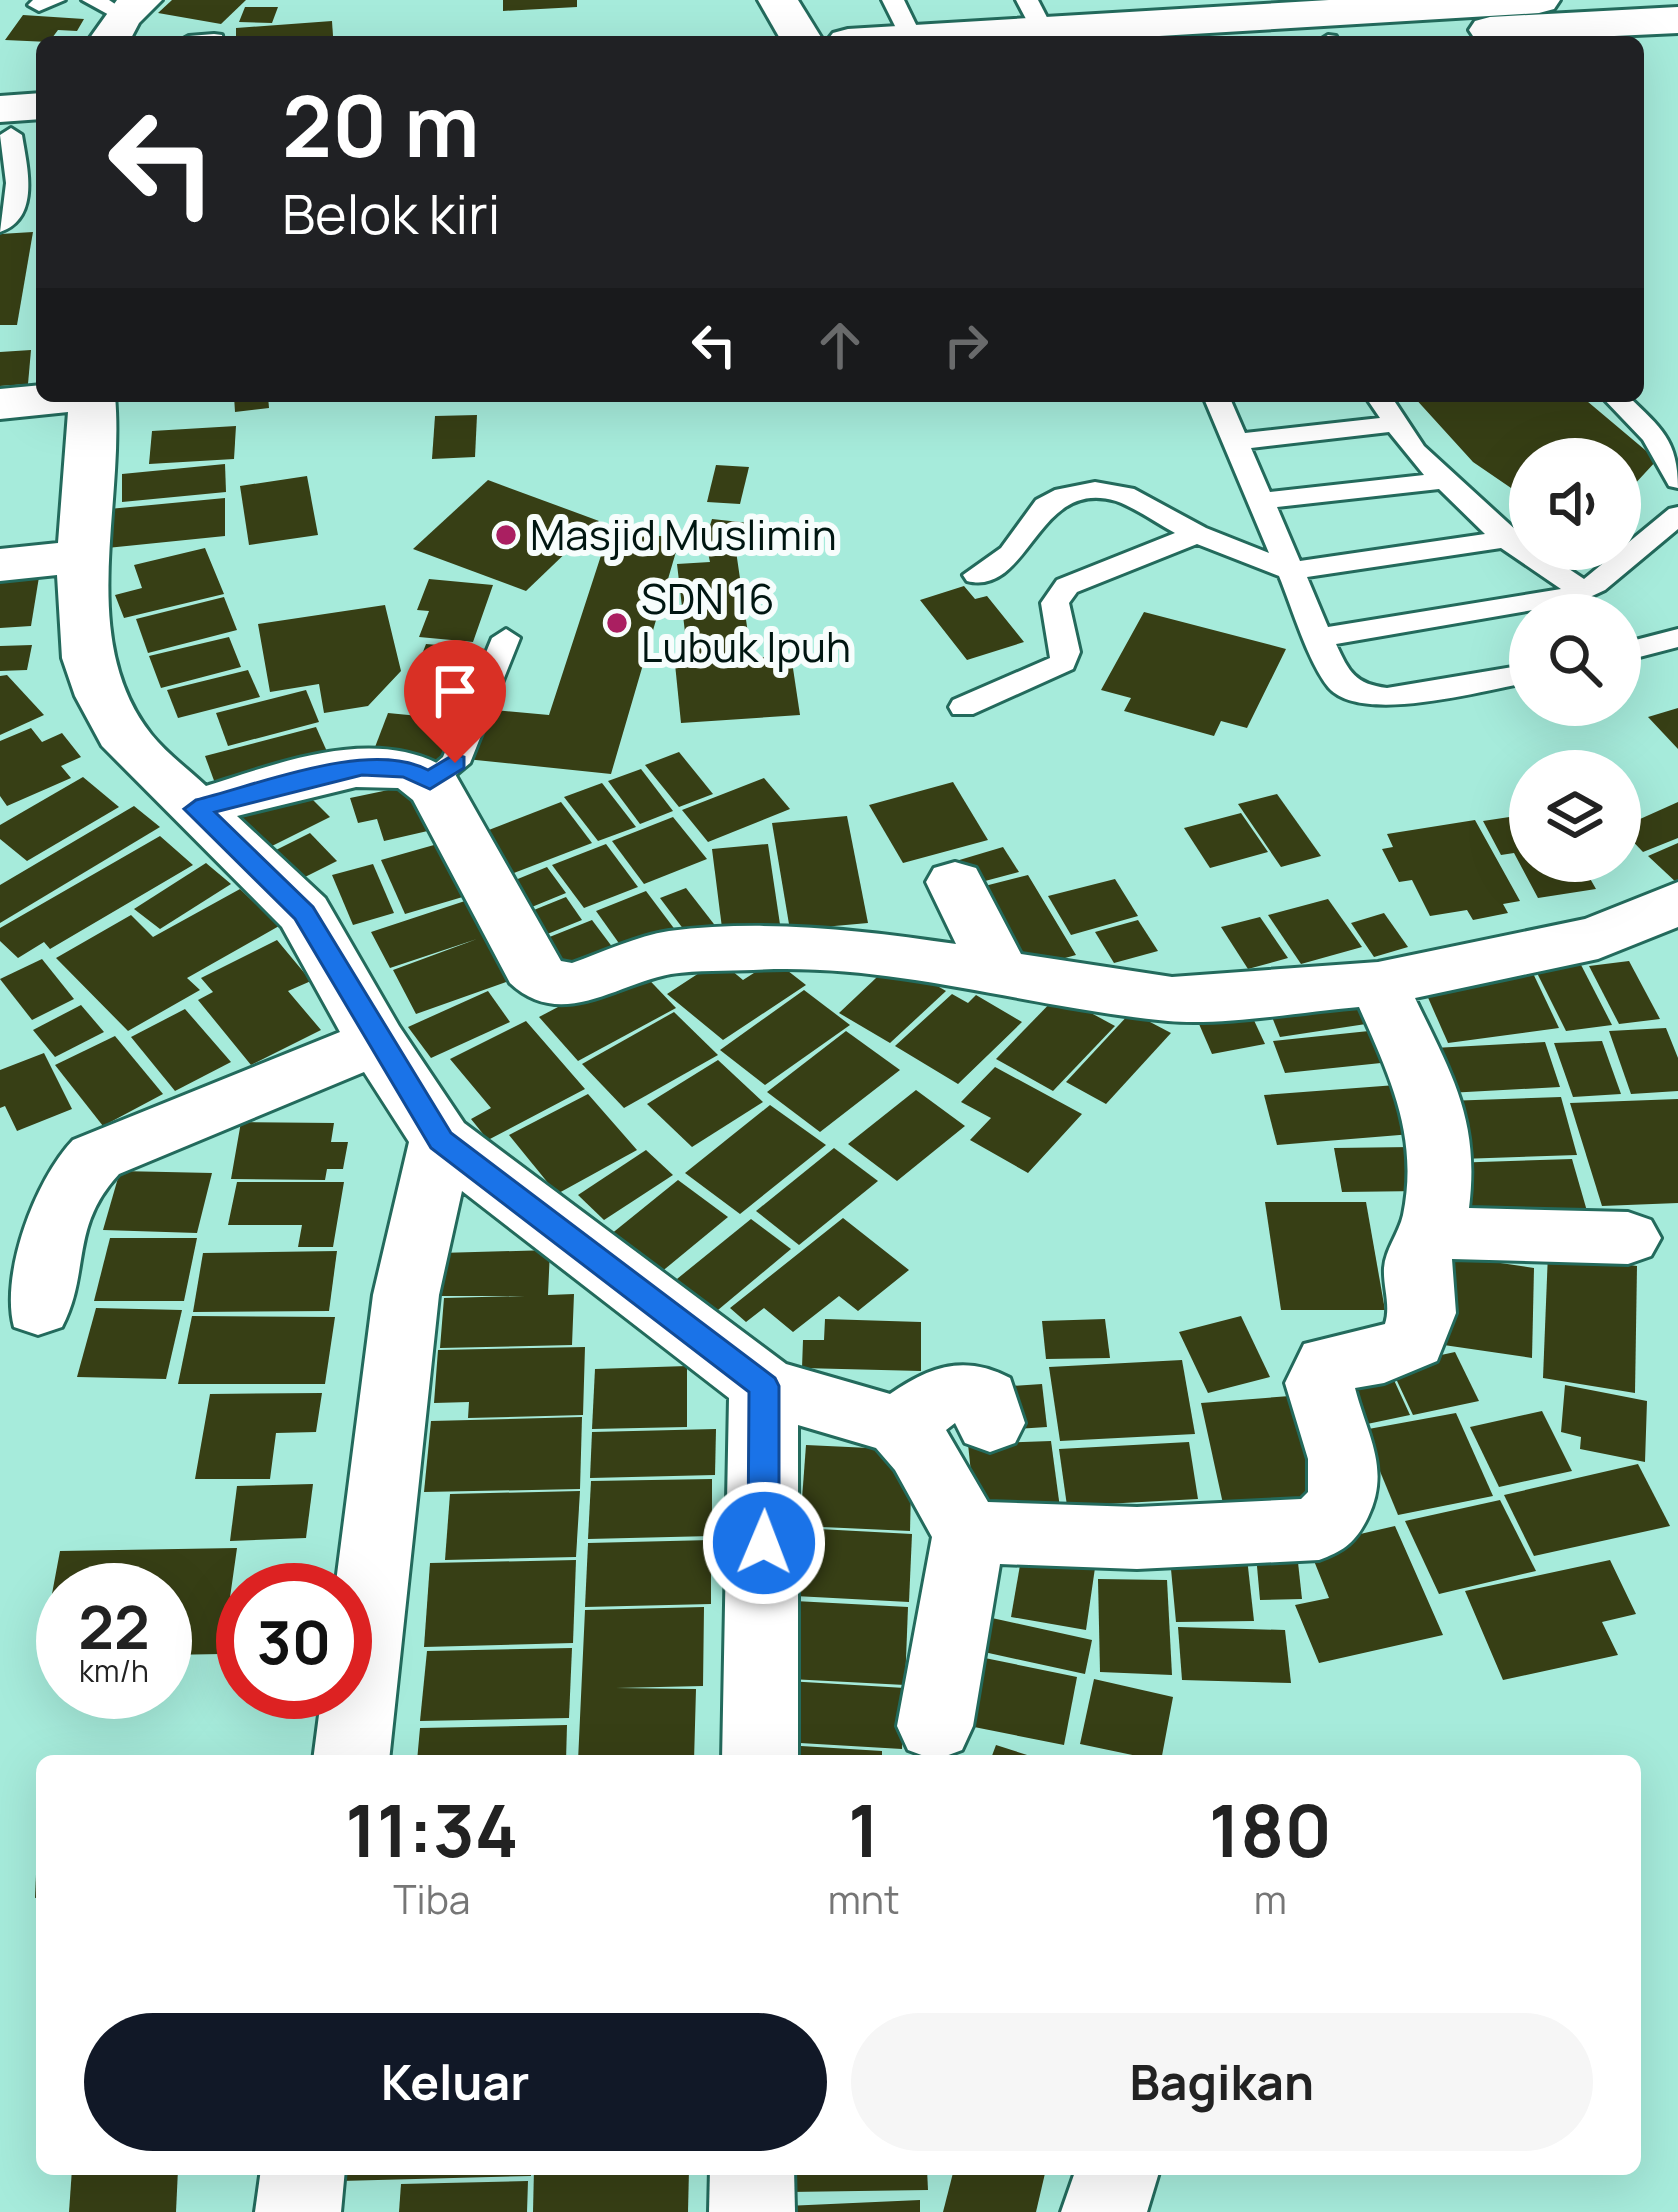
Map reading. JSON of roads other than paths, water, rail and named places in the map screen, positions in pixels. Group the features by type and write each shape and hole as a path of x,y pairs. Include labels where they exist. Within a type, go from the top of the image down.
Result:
{"highway":[{"path":"1322,34 1539,0"},
{"path":"862,36 902,19 1259,8 1322,34 1424,36"},
{"path":"1487,36 1678,20"}],"street":[{"path":"778,0 799,36"},
{"path":"0,404 36,400"},
{"path":"92,402 94,432 82,557 89,658 102,696 130,746 304,913 377,1042 441,1140 764,1386 899,1426 915,1439 950,1508 969,1532 934,1726"},
{"path":"0,565 82,557"},
{"path":"196,809 362,767 407,769 430,781 531,968 560,986 666,953 732,946 866,952 1172,1000 1378,984 1598,938 1678,903"},
{"path":"955,882 1000,973"},
{"path":"969,1532 1137,1538 1319,1529 1335,1516 1347,1489 1346,1463 1319,1383 1328,1364 1384,1354 1413,1342 1422,1313 1417,1265 1439,1192 1440,1133 1428,1090 1378,984"},
{"path":"38,1308 56,1207 72,1180 96,1157 377,1042"},
{"path":"352,1755 406,1295 441,1140"},
{"path":"1430,1232 1628,1238"},
{"path":"760,1755 764,1386"},
{"path":"899,1426 963,1388 986,1398 990,1423"},
{"path":"298,2212 302,2175"},
{"path":"752,2175 752,2212"},
{"path":"1104,2212 1116,2175"}],"lane":[{"path":"0,225 14,212 19,193 19,123"},
{"path":"1218,402 1341,684 1373,696 1509,676"},
{"path":"1381,402 1442,481 1505,539 1583,591"},
{"path":"1620,402 1654,436 1678,480"},
{"path":"1235,442 1394,424"},
{"path":"1260,501 1442,481"},
{"path":"977,575 1011,554 1045,506 1105,490 1125,495 1197,535 1292,572 1505,539"},
{"path":"1318,638 1583,591 1678,515"},
{"path":"963,707 1063,663 1066,652 1055,603 1067,586 1197,535"},
{"path":"430,781 455,763 462,750 506,638"},
{"path":"1641,648 1678,638"}],"place":[{"name":"Masjid Muslimin","path":"506,535"},
{"name":"SDN 16 Lubuk Ipuh","path":"617,623"}]}
